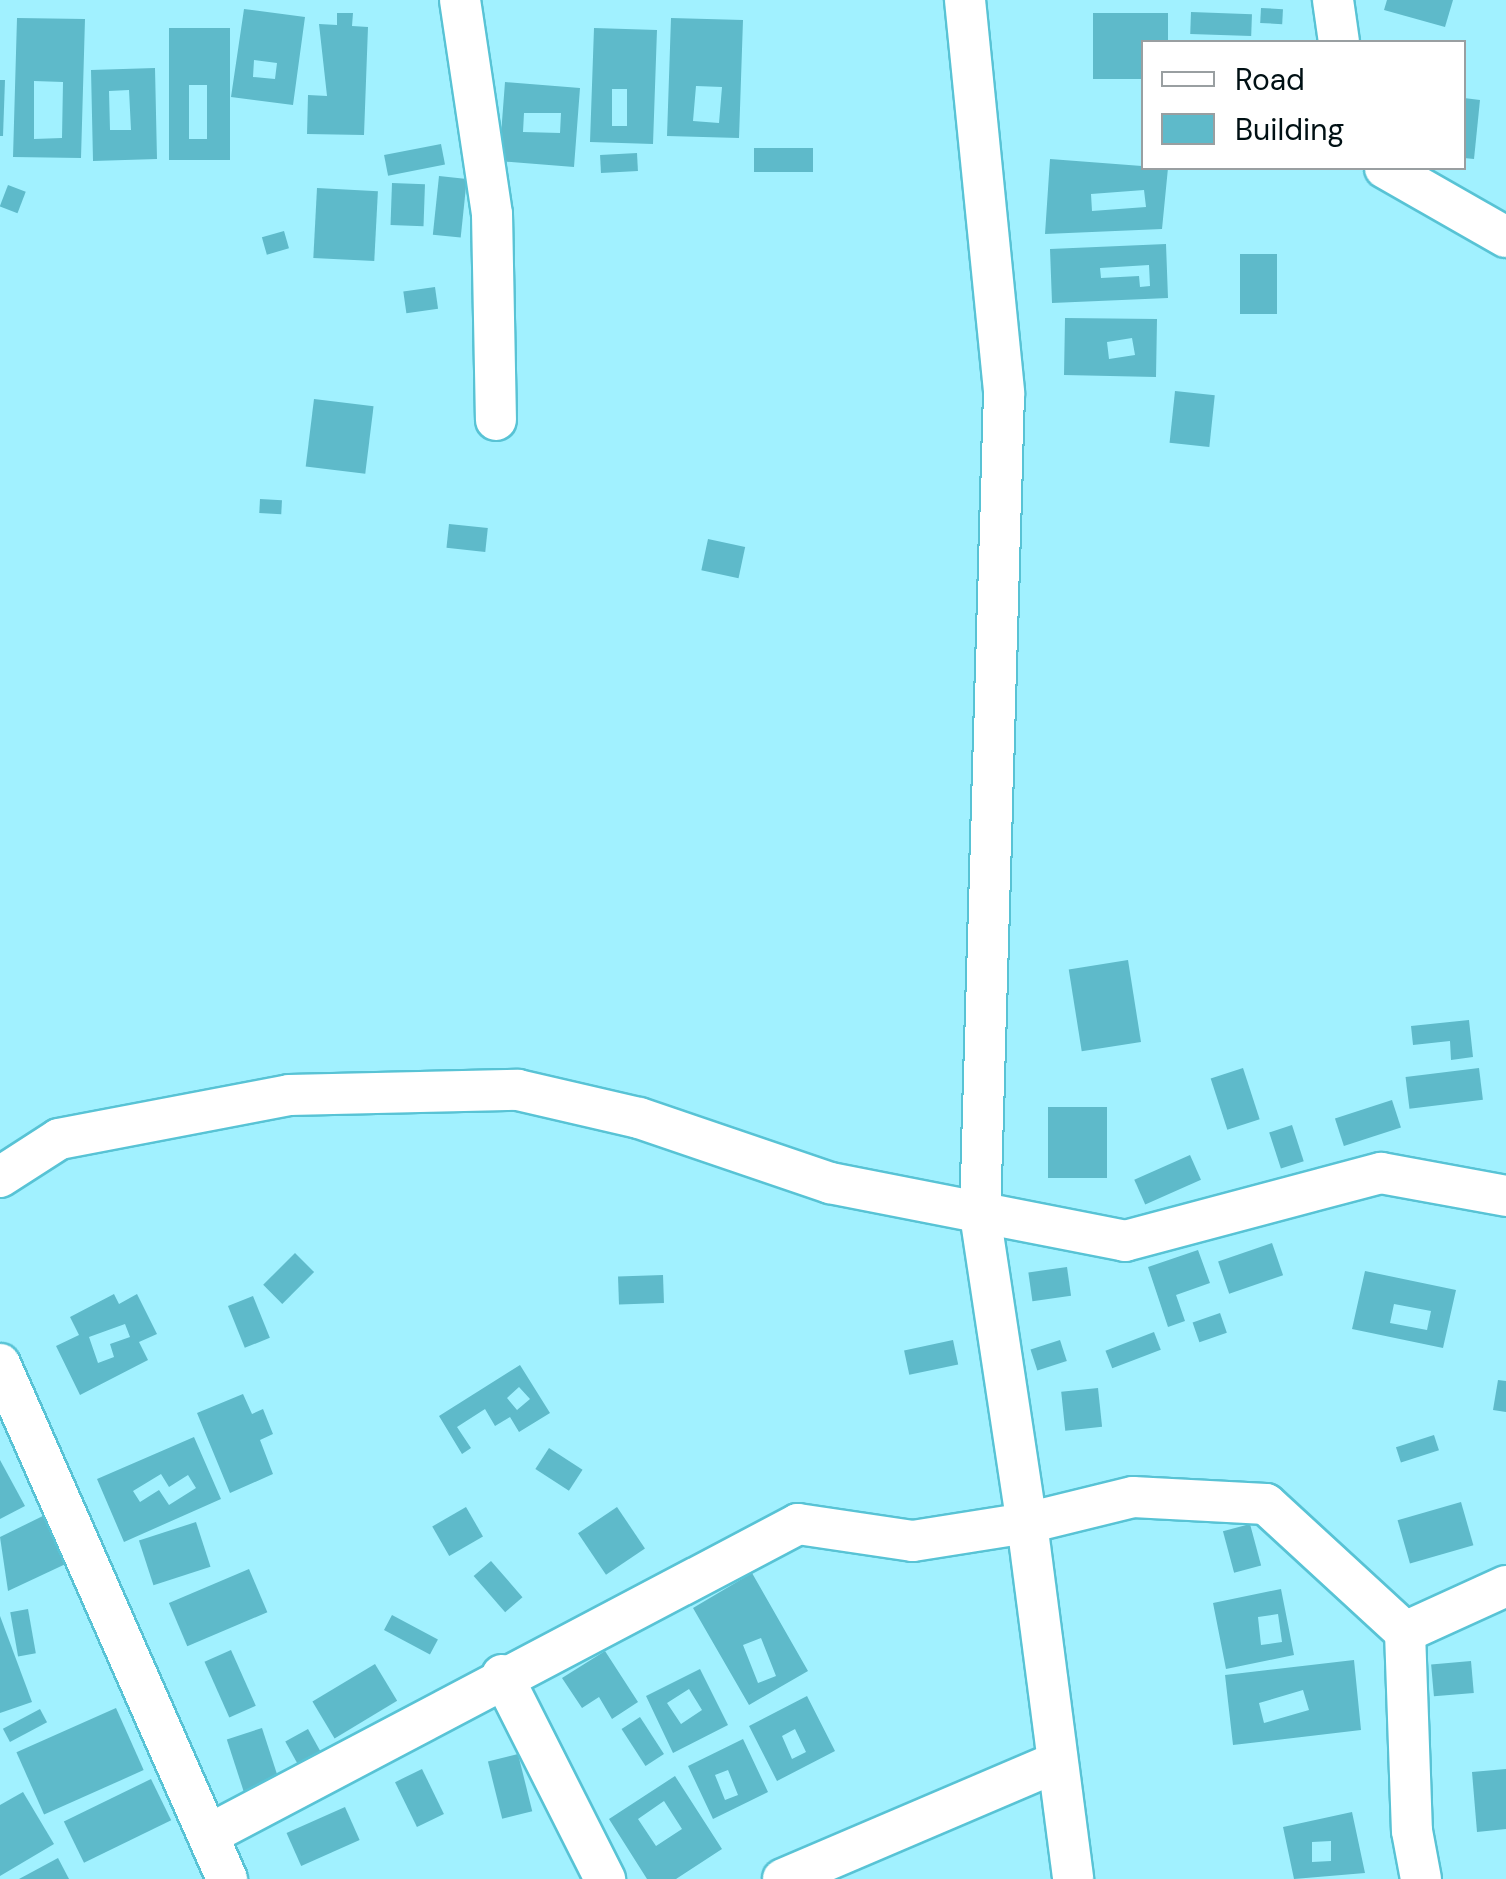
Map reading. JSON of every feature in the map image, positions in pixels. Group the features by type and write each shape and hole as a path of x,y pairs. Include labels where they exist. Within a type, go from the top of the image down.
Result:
{"street":[{"path":"460,0 492,214 496,420"},
{"path":"965,0 1004,392 980,1214 1027,1523 1053,1764 1073,1879"},
{"path":"1332,0 1338,40"},
{"path":"1388,170 1506,238"},
{"path":"0,1177 58,1140 289,1095 518,1090 640,1118 830,1183 1124,1240 1381,1174 1506,1196"},
{"path":"0,1364 227,1879"},
{"path":"208,1835 502,1675 798,1524 912,1541 1027,1523 1134,1497 1266,1504 1405,1632 1412,1831 1421,1879"},
{"path":"1405,1632 1506,1586"},
{"path":"502,1675 605,1879"},
{"path":"783,1879 1053,1764"}],"building":[{"path":"1387,0 1453,0 1445,27 1384,10"},
{"path":"1261,8 1283,9 1282,24 1260,23"},
{"path":"244,9 305,17 293,105 231,97","holes":["254,60 277,63 275,79 253,77"]},
{"path":"1191,12 1252,14 1251,36 1190,34"},
{"path":"337,13 353,13 352,26 368,27 364,135 307,134 308,95 327,96 319,24 337,25"},
{"path":"1093,13 1168,13 1168,40 1141,40 1141,79 1093,79"},
{"path":"17,18 85,19 81,158 13,157","holes":["34,81 63,82 62,138 34,139"]},
{"path":"671,18 743,20 739,138 667,136","holes":["696,86 722,87 719,123 693,121"]},
{"path":"169,28 230,28 230,160 169,160","holes":["189,85 207,85 207,139 189,139"]},
{"path":"594,28 657,30 653,144 590,142","holes":["612,89 627,89 627,126 612,126"]},
{"path":"155,68 157,159 93,161 91,70","holes":["129,90 131,130 110,130 109,91"]},
{"path":"0,80 5,80 3,136 0,136"},
{"path":"505,82 580,88 574,167 499,161","holes":["524,113 561,113 560,133 523,132"]},
{"path":"1466,98 1480,100 1474,159 1466,158"},
{"path":"441,144 445,165 388,176 384,155"},
{"path":"754,148 813,148 813,172 754,172"},
{"path":"637,153 638,171 601,173 600,155"},
{"path":"1050,159 1168,170 1162,229 1045,234","holes":["1144,190 1146,207 1092,211 1091,194"]},
{"path":"439,176 467,179 461,238 433,235"},
{"path":"392,183 425,184 424,226 391,225"},
{"path":"8,185 26,192 17,213 0,207"},
{"path":"317,188 378,191 374,261 313,258"},
{"path":"284,231 289,248 267,255 262,237"},
{"path":"1166,244 1168,298 1052,303 1050,249","holes":["1149,265 1150,286 1140,287 1139,276 1101,278 1100,268"]},
{"path":"1240,254 1277,254 1277,314 1240,314"},
{"path":"435,287 438,309 406,313 403,291"},
{"path":"1065,318 1157,319 1156,377 1064,375","holes":["1132,338 1135,355 1109,359 1107,342"]},
{"path":"1175,391 1215,395 1209,447 1170,443"},
{"path":"314,399 374,406 365,474 306,466"},
{"path":"260,499 282,500 281,514 259,513"},
{"path":"449,524 488,528 485,552 446,548"},
{"path":"708,539 745,547 739,578 701,570"},
{"path":"1128,960 1141,1042 1082,1051 1069,969"},
{"path":"1469,1020 1473,1057 1451,1060 1450,1041 1413,1045 1411,1026"},
{"path":"1243,1068 1260,1119 1227,1130 1211,1079"},
{"path":"1479,1068 1483,1100 1409,1109 1406,1077"},
{"path":"1392,1100 1401,1128 1344,1146 1335,1119"},
{"path":"1048,1107 1107,1107 1107,1178 1048,1178"},
{"path":"1292,1125 1304,1161 1281,1169 1269,1132"},
{"path":"1190,1155 1201,1180 1145,1204 1134,1180"},
{"path":"1272,1243 1283,1275 1229,1294 1218,1262"},
{"path":"1198,1250 1210,1283 1176,1295 1185,1321 1168,1327 1148,1267"},
{"path":"295,1253 314,1272 282,1304 263,1285"},
{"path":"1067,1267 1071,1296 1032,1301 1028,1272"},
{"path":"1365,1271 1456,1290 1443,1348 1352,1329","holes":["1394,1304 1431,1311 1427,1330 1390,1323"]},
{"path":"663,1275 664,1303 619,1305 618,1277"},
{"path":"114,1294 119,1304 137,1294 157,1334 139,1342 148,1360 80,1395 56,1346 79,1335 70,1317","holes":["125,1324 130,1337 110,1344 114,1357 98,1363 89,1337"]},
{"path":"253,1296 270,1338 245,1348 228,1306"},
{"path":"1220,1313 1227,1333 1199,1342 1193,1322"},
{"path":"1154,1332 1161,1350 1112,1368 1105,1351"},
{"path":"953,1340 958,1364 909,1375 904,1350"},
{"path":"1060,1340 1067,1361 1037,1371 1031,1350"},
{"path":"520,1365 550,1413 519,1432 510,1417 495,1426 485,1409 457,1427 471,1448 462,1454 439,1416","holes":["519,1387 530,1399 517,1410 507,1398"]},
{"path":"1498,1380 1506,1381 1506,1412 1493,1410"},
{"path":"1098,1388 1102,1427 1065,1431 1061,1392"},
{"path":"243,1394 252,1414 263,1409 273,1434 260,1440 273,1474 230,1493 197,1413"},
{"path":"1434,1435 1439,1450 1401,1463 1396,1447"},
{"path":"194,1437 221,1499 124,1542 97,1479","holes":["161,1474 169,1487 188,1475 196,1488 169,1505 159,1490 140,1502 133,1491"]},
{"path":"549,1448 583,1470 569,1491 535,1469"},
{"path":"0,1460 25,1506 0,1519"},
{"path":"1461,1502 1473,1545 1410,1563 1398,1520"},
{"path":"466,1507 483,1536 449,1556 432,1526"},
{"path":"617,1507 645,1548 606,1575 578,1533"},
{"path":"49,1513 72,1561 8,1591 0,1537"},
{"path":"196,1522 211,1567 153,1585 139,1541"},
{"path":"1250,1524 1261,1566 1234,1573 1223,1531"},
{"path":"491,1561 522,1597 505,1612 474,1576"},
{"path":"249,1569 267,1612 187,1646 169,1603"},
{"path":"752,1573 808,1671 749,1705 693,1608","holes":["761,1638 776,1676 758,1683 743,1645"]},
{"path":"1281,1589 1294,1655 1226,1669 1213,1603","holes":["1278,1614 1282,1642 1261,1645 1258,1617"]},
{"path":"28,1609 36,1653 18,1656 10,1612"},
{"path":"392,1615 438,1639 430,1654 384,1630"},
{"path":"0,1616 32,1702 0,1713"},
{"path":"231,1650 256,1706 229,1718 205,1662"},
{"path":"605,1651 638,1702 612,1719 599,1697 582,1708 562,1678"},
{"path":"1354,1660 1361,1730 1233,1745 1225,1675","holes":["1303,1690 1309,1710 1264,1723 1259,1703"]},
{"path":"1471,1661 1474,1693 1434,1696 1431,1664"},
{"path":"375,1664 397,1701 335,1738 312,1702"},
{"path":"700,1669 728,1725 673,1753 646,1696","holes":["689,1689 702,1710 681,1724 667,1703"]},
{"path":"807,1696 835,1751 777,1781 749,1726","holes":["795,1729 806,1752 792,1759 782,1736"]},
{"path":"116,1708 144,1770 44,1814 16,1752"},
{"path":"40,1709 47,1722 10,1742 3,1729"},
{"path":"640,1717 664,1754 646,1766 622,1729"},
{"path":"262,1728 280,1782 244,1794 227,1739"},
{"path":"308,1729 326,1761 303,1774 285,1742"},
{"path":"743,1739 768,1792 713,1819 688,1766","holes":["728,1770 738,1795 725,1800 715,1775"]},
{"path":"518,1754 532,1811 502,1819 488,1761"},
{"path":"422,1769 444,1814 417,1827 395,1782"},
{"path":"1506,1769 1506,1829 1477,1832 1472,1772"},
{"path":"675,1776 722,1849 676,1879 647,1879 609,1819","holes":["664,1801 682,1829 656,1846 638,1819"]},
{"path":"151,1779 171,1820 84,1863 64,1822"},
{"path":"23,1792 54,1844 0,1876 0,1805"},
{"path":"345,1807 360,1840 301,1866 287,1833"},
{"path":"1352,1812 1365,1873 1294,1879 1283,1827","holes":["1331,1841 1331,1861 1312,1862 1312,1842"]},
{"path":"58,1858 69,1879 19,1879"}]}
